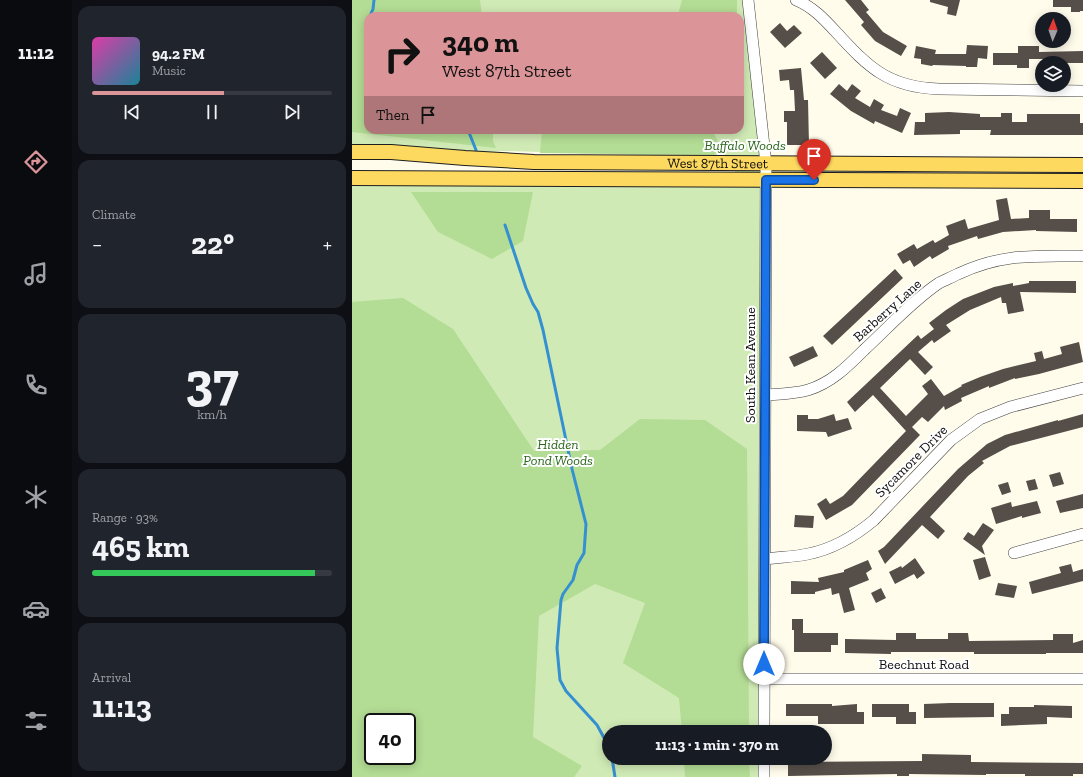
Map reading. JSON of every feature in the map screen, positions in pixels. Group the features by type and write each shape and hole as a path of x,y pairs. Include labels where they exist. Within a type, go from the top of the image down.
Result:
{"main road":[{"name":"West 87th Street","path":"352,152 391,152 534,162 1083,165"},
{"name":"West 87th Street","path":"352,178 1083,181"}],"street":[{"name":"South Kean Avenue","path":"748,0 766,164 764,725"},
{"path":"796,0 817,12 867,64 887,78 902,84 939,89 1083,91"},
{"name":"Barberry Lane","path":"765,394 787,394 820,386 836,376 916,301 940,283 964,271 981,264 1014,257 1083,256"},
{"name":"Sycamore Drive","path":"765,559 807,555 846,541 874,520 952,440 975,423 995,413 1010,408 1083,388"},
{"path":"1014,553 1083,534"},
{"name":"Beechnut Road","path":"764,679 1083,679"},
{"path":"764,765 764,777"}],"green space":[{"name":"Hidden Pond Woods","path":"352,0 748,0 763,172 763,725 602,725 602,765 763,765 763,777 352,777 352,182 735,172 736,158 504,151 488,152 352,147"},
{"path":"352,0 480,0 482,12 364,12 364,133 352,132"},
{"path":"682,0 737,0 737,12 679,11"},
{"path":"370,134 493,134 493,141 496,148"},
{"path":"542,134 714,134 721,147 715,155 540,153"},
{"path":"411,192 533,192 523,241 492,259 438,232"},
{"path":"403,298 453,329 534,451 600,450 640,419 705,420 747,449 749,725 681,725 679,698 623,663 645,603 595,584 539,616 533,737 582,766 574,777 352,777 352,302"},
{"path":"684,765 749,765 750,777 685,777"}],"building":[{"path":"845,0 861,0 869,10 866,12 883,32 907,46 901,56 875,41 861,25 864,22"},
{"path":"930,0 960,0 956,16 947,14 948,7 930,2"},
{"path":"1053,0 1083,0 1083,11 1080,12 1071,12 1071,7 1053,7"},
{"path":"780,23 787,31 794,25 802,33 785,48 770,32"},
{"path":"967,45 988,46 987,59 978,58 977,67 966,67 932,66 921,64 921,59 914,58 916,46 936,50 935,54 966,54"},
{"path":"1018,46 1035,46 1035,48 1039,48 1039,52 1083,51 1083,63 1071,63 1071,56 1035,56 1035,59 1029,59 1029,68 1017,68 1017,65 993,65 993,53 1018,53"},
{"path":"822,52 837,68 825,79 810,63"},
{"path":"801,68 804,100 808,100 809,145 787,145 787,122 784,122 784,111 795,111 794,90 790,90 789,80 780,81 779,70"},
{"path":"839,84 847,91 852,84 861,91 855,98 870,107 874,99 884,105 881,110 897,116 900,108 911,113 902,133 875,121 874,124 851,111 830,94"},
{"path":"949,112 980,114 980,117 1001,117 1001,113 1012,113 1012,122 1027,122 1027,114 1080,114 1080,123 1083,123 1083,135 990,135 991,130 960,130 960,134 914,135 915,122 925,122 925,113"},
{"path":"1007,198 1011,219 1029,218 1029,210 1050,210 1050,219 1077,219 1077,232 1036,230 1003,232 978,239 977,236 948,246 949,249 932,259 930,256 914,267 910,260 903,264 897,254 914,244 917,249 933,240 935,243 949,235 946,226 965,219 968,229 999,220 996,200"},
{"path":"895,269 903,278 832,345 823,336"},
{"path":"1029,281 1076,281 1076,293 1020,292 1024,311 1008,314 1006,303 1002,303 1001,297 970,310 946,325 951,331 934,343 932,340 918,352 933,367 925,375 910,359 880,388 906,416 928,394 922,386 931,379 944,396 962,386 961,385 980,377 1003,369 1036,361 1034,353 1042,351 1044,359 1062,354 1060,347 1079,342 1083,362 1039,374 1015,378 989,388 989,386 961,398 962,401 945,410 944,406 928,422 922,417 912,427 920,435 852,505 826,520 817,504 826,498 830,504 843,496 906,431 873,395 855,412 847,402 918,335 921,339 934,329 929,323 946,310 963,299 994,287 1013,283 1013,286 1029,283"},
{"path":"813,346 818,356 794,367 789,357"},
{"path":"834,414 836,421 848,418 852,429 828,437 826,432 797,431 797,415 808,415 808,419 818,419"},
{"path":"1083,414 1083,427 1010,446 982,461 984,463 968,476 930,517 945,531 938,539 922,525 885,564 878,551 884,547 958,469 987,444 1005,435"},
{"path":"1060,472 1064,484 1053,487 1049,475"},
{"path":"1035,479 1038,489 1029,491 1026,481"},
{"path":"1008,482 1011,492 1002,495 998,485"},
{"path":"1083,494 1083,508 1060,513 1056,501"},
{"path":"1037,501 1041,513 1022,518 1022,516 996,524 991,508 1011,502 1012,507"},
{"path":"795,515 814,516 813,528 794,527"},
{"path":"983,523 994,530 982,546 985,555 963,539 968,532 974,536"},
{"path":"985,557 991,576 979,580 973,560"},
{"path":"915,558 925,573 917,579 914,574 895,584 889,572 901,566 902,568"},
{"path":"868,560 872,569 866,573 869,580 849,588 855,610 844,613 839,593 832,595 831,588 815,592 815,594 791,594 791,581 819,582 818,578 844,572 844,570"},
{"path":"1071,564 1073,572 1083,569 1083,581 1032,594 1029,582 1061,573 1059,567"},
{"path":"998,583 1017,586 1014,598 995,595"},
{"path":"881,588 886,598 876,603 871,593"},
{"path":"792,619 803,619 803,633 838,633 838,645 831,645 831,652 794,652 794,630 792,630"},
{"path":"896,633 916,633 916,639 948,639 948,633 968,633 969,641 1053,640 1053,634 1073,634 1073,643 1083,640 1083,653 845,653 845,639 896,640"},
{"path":"994,703 994,717 924,718 924,704"},
{"path":"786,704 832,704 832,706 857,704 857,712 864,712 864,724 818,724 818,716 786,716"},
{"path":"872,704 909,704 909,712 916,712 916,724 896,724 896,717 872,717"},
{"path":"1034,705 1072,706 1072,718 1047,717 1047,724 1001,726 1001,714 1009,714 1009,707 1034,707"},
{"path":"922,754 971,755 971,762 1083,763 1083,774 1073,774 1073,776 1025,776 1025,774 909,774 909,776 897,776 897,774 788,776 788,765 832,765 832,762 922,761"}],"waterway":[{"path":"372,12 374,0"},
{"path":"470,134 476,150"},
{"path":"505,225 526,288 538,312 543,330 572,469 586,524 584,553 577,565 573,580 563,594 561,600 557,648 560,680 566,691 597,725 602,734"},
{"path":"613,765 615,777"}],"route":[{"path":"764,664 766,180 814,180"}],"park label":[{"name":"Buffalo Woods","path":"745,145"}]}
